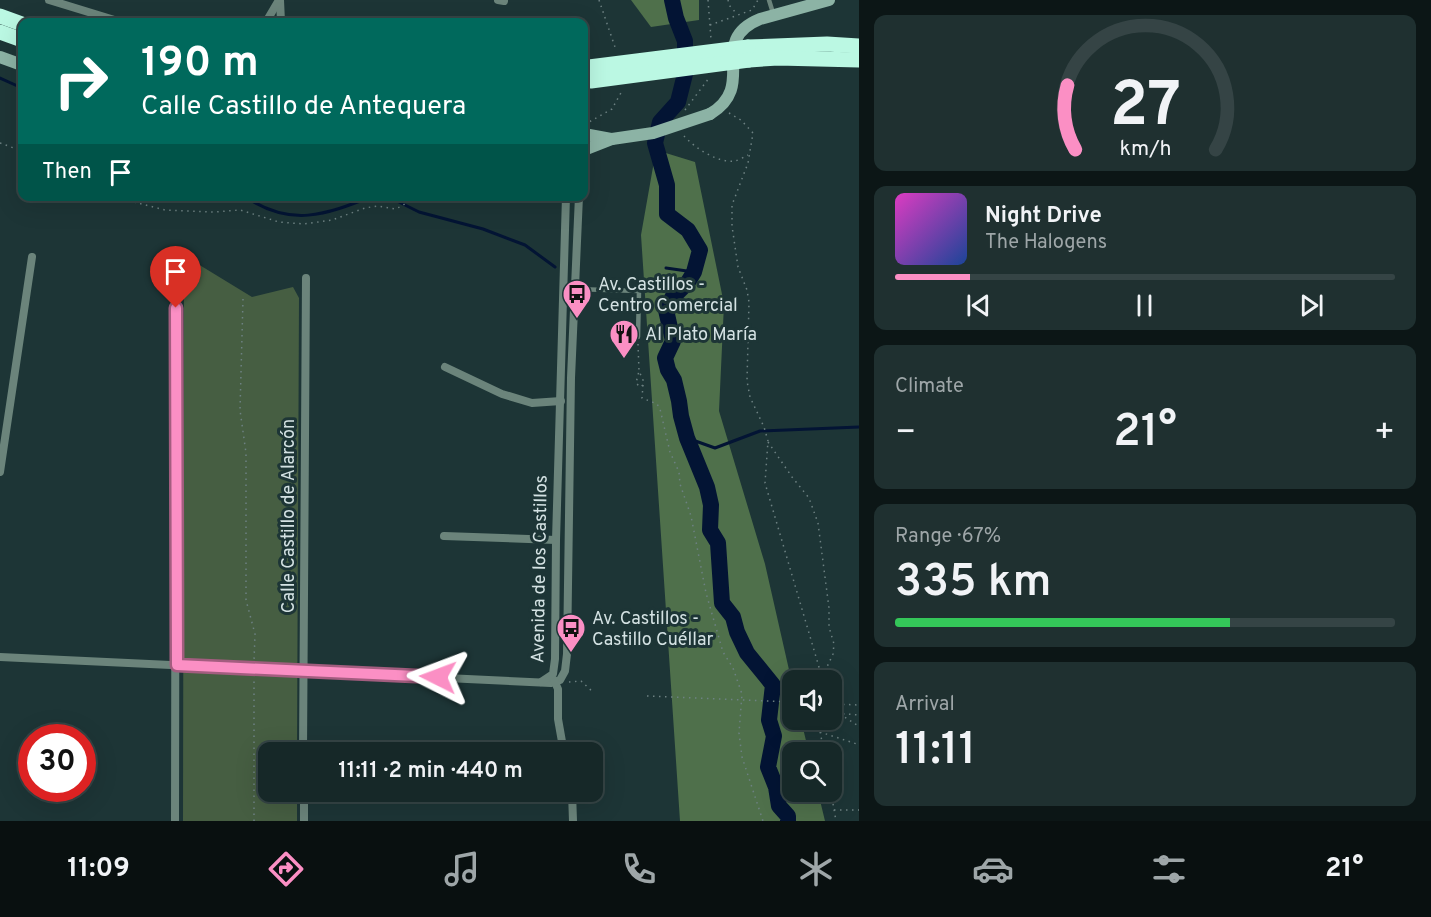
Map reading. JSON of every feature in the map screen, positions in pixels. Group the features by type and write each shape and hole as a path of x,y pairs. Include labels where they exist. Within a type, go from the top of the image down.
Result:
{"highway":[{"path":"0,16 18,23"},
{"path":"0,32 18,39"},
{"path":"588,77 826,44 859,46"},
{"path":"748,53 778,58 859,60"}],"street":[{"path":"49,0 108,18"},
{"path":"268,18 279,0"},
{"path":"279,0 281,18"},
{"path":"588,148 612,139 653,134 715,111 732,90 734,47 739,32 749,23 830,0"},
{"path":"0,57 18,64"},
{"path":"588,135 612,139"},
{"name":"Avenida de los Castillos","path":"553,680 566,201"},
{"name":"Avenida de los Castillos","path":"0,657 541,682 563,677 567,654 574,289 579,201"},
{"path":"0,472 32,257"},
{"path":"176,261 176,821"},
{"name":"Calle Castillo de Alarcón","path":"303,742 306,279"},
{"path":"445,367 502,394 532,403 561,401"},
{"path":"444,536 556,540"},
{"path":"553,680 562,742"},
{"path":"304,802 304,821"},
{"path":"572,802 573,821"}],"lane":[{"path":"770,0 774,16"},
{"path":"574,289 639,291 638,337"}],"path":[{"path":"599,0 603,11"},
{"path":"708,0 712,49"},
{"path":"728,0 729,5 737,14"},
{"path":"710,25 752,10 758,0"},
{"path":"715,111 741,120 753,133 748,163 732,205 732,226 738,267 749,302 747,381 750,398 768,441 809,498 818,522 830,608 829,627 834,644 834,654 824,670"},
{"path":"0,143 18,150"},
{"path":"130,201 165,210 214,213 240,210 279,222 304,224 332,220 377,206 395,209 408,201"},
{"path":"243,299 240,410 246,453 246,600 255,634 254,821"},
{"path":"638,337 642,398 657,404 660,409 670,452 679,472 680,484 691,516 709,603 723,652 733,668 742,694 739,734 742,757 763,821"},
{"path":"639,371 637,387 643,386"},
{"path":"768,441 765,483 820,670"},
{"path":"568,682 581,681 594,693"},
{"path":"647,696 782,702"},
{"path":"842,704 859,705"},
{"path":"842,713 859,715"},
{"path":"842,714 859,726"},
{"path":"822,742 820,732 859,745"},
{"path":"832,802 836,821"},
{"path":"833,810 859,810"}],"green space":[{"path":"631,0 699,0 699,20 651,27"},
{"path":"656,150 695,162 724,304 719,411 765,564 789,670 782,670 782,730 803,730 806,742 782,742 782,802 820,802 825,821 680,821 641,235"},
{"path":"193,261 252,297 293,287 299,298 297,742 258,742 258,802 297,802 297,821 183,821 184,276"}],"waterway":[{"path":"672,0 685,41 685,74 678,102 660,122 655,143 667,185 667,214 688,230 700,250 694,272 688,282 672,298 666,310 673,341 665,358 674,380 687,438 707,487 711,505 710,530 718,543 722,603 733,617 747,653 773,685 769,720 774,736 768,767 776,787 779,806 788,816 788,821"},
{"path":"0,78 18,86"},
{"path":"252,201 277,212 293,215 323,213 360,201"},
{"path":"397,201 419,212 483,229 525,245 555,267"},
{"path":"666,268 694,272"},
{"path":"687,438 715,448 760,431 859,427"}],"place":[{"name":"Av. Castillos - Centro Comercial","path":"577,320"},
{"name":"Al Plato María","path":"624,360"},
{"name":"Av. Castillos - Castillo Cuéllar","path":"571,654"}],"route":[{"path":"176,308 177,665 438,677"}]}
